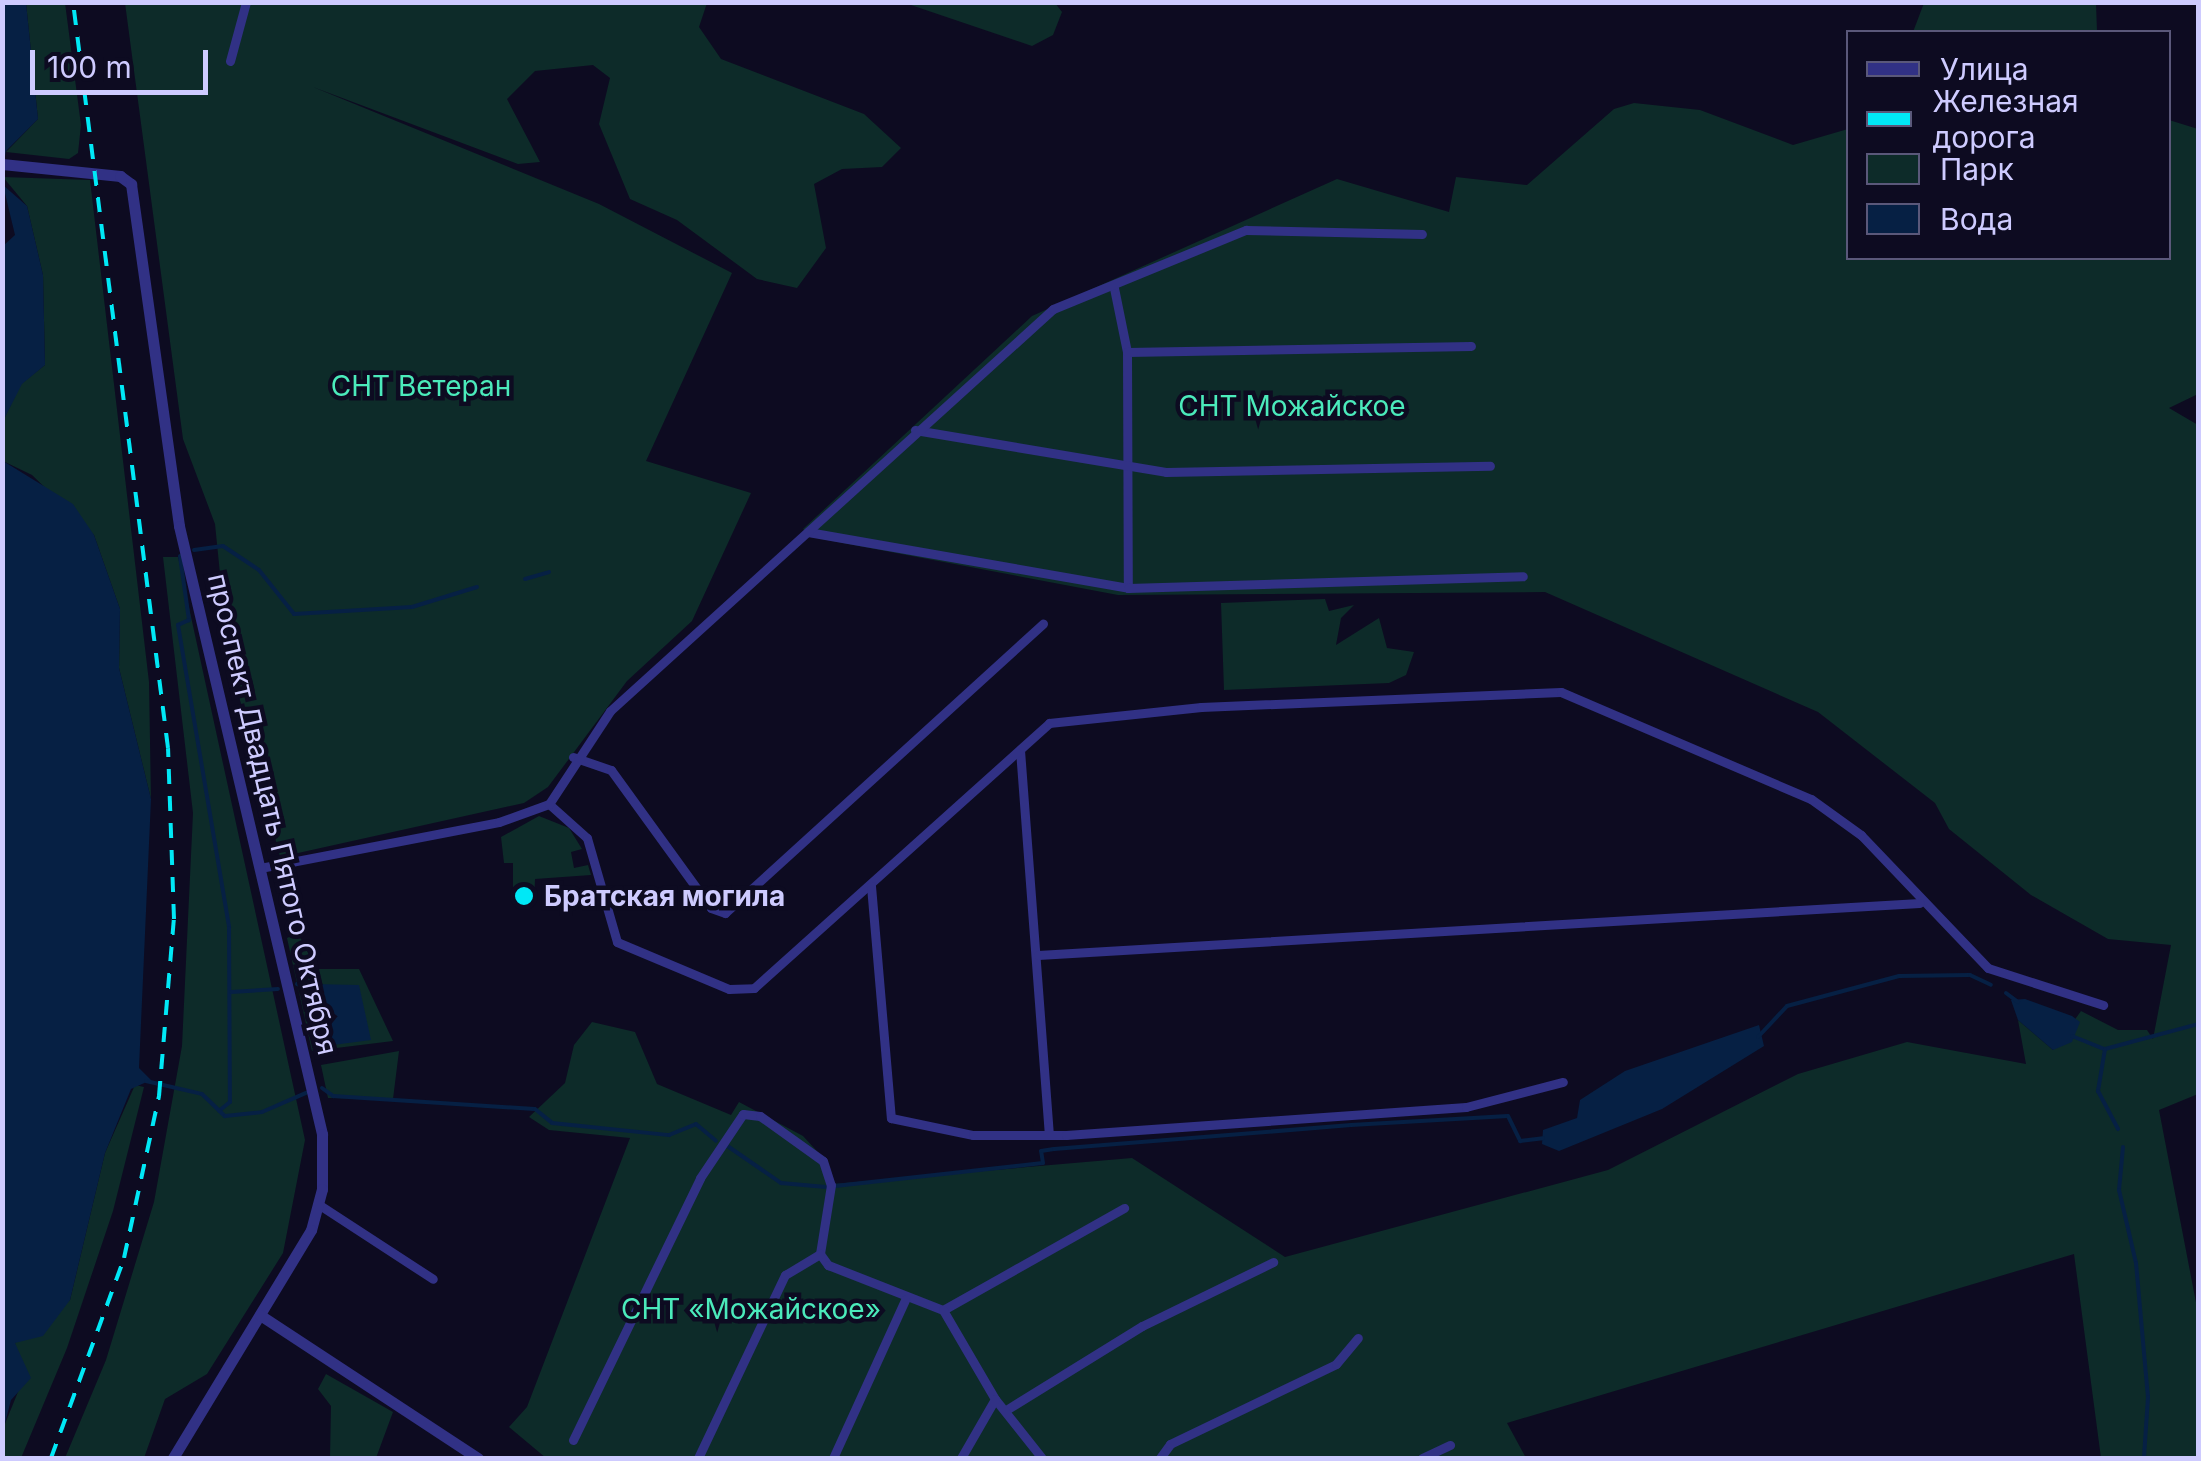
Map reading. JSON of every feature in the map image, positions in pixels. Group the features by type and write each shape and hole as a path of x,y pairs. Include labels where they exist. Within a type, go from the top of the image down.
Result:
{"street":[{"path":"230,61 246,2"},
{"name":"проспект Двадцать Пятого Октября","path":"7,165 94,172 131,184 179,526 322,1134 318,1204 260,1315 172,1458"},
{"path":"260,868 499,822 549,804 573,757 610,711 790,551 1033,322 1246,230 1422,234"},
{"path":"1114,288 1127,352 1128,588"},
{"path":"1127,352 1471,346"},
{"path":"915,430 1126,468 1490,466"},
{"path":"808,532 1128,588 1523,576"},
{"path":"573,757 611,770 711,908 726,913 1043,624"},
{"path":"549,804 586,838 616,942 729,988 768,981 1049,723 1200,707 1561,692 1811,799 1861,835 1919,903 1988,968 2103,1005"},
{"path":"1020,750 1049,1132"},
{"path":"871,886 892,1118 973,1135 1049,1132 1466,1107 1562,1082"},
{"path":"1038,954 1919,903"},
{"path":"573,1440 700,1178 744,1114 760,1116 824,1161 832,1185 820,1254 785,1276 698,1458"},
{"path":"318,1204 433,1278"},
{"path":"820,1254 904,1300 944,1310 1124,1208"},
{"path":"1006,1410 1142,1326 1272,1262"},
{"path":"832,1458 904,1300"},
{"path":"944,1310 995,1399 1042,1458"},
{"path":"260,1315 478,1458"},
{"path":"1160,1458 1170,1444 1336,1364 1358,1338"},
{"path":"960,1458 995,1399"},
{"path":"1422,1458 1450,1445"}],"green space":[{"path":"26,3 65,3 81,125 78,153 69,159 6,152 38,119"},
{"name":"СНТ Ветеран","path":"125,3 707,3 699,27 721,59 864,114 901,148 882,167 842,169 814,184 826,248 797,288 757,279 677,220 630,199 599,124 610,78 593,65 535,71 507,99 540,162 518,164 313,87 599,204 732,273 646,461 751,493 692,621 627,681 548,787 524,803 280,857 228,653 215,524 183,439"},
{"path":"905,3 1055,3 1062,12 1053,35 1032,46"},
{"path":"1924,3 2096,3 2097,30 1914,30"},
{"path":"1634,103 1700,110 1793,145 1846,130 1846,260 2171,260 2171,121 2198,129 2198,394 2169,408 2198,425 2198,1094 2159,1110 2198,1313 2198,1458 2101,1458 2074,1254 1507,1423 1526,1458 546,1458 509,1427 527,1407 630,1138 549,1130 529,1117 565,1083 574,1045 592,1022 635,1032 657,1084 731,1115 739,1102 803,1136 827,1162 833,1184 1132,1158 1285,1257 1608,1170 1798,1074 1907,1042 2026,1064 2018,1020 2053,1050 2081,1011 2118,1030 2147,1030 2153,1039 2171,945 2108,939 2031,895 1949,829 1935,803 1818,712 1545,592 1118,595 811,537 803,529 1032,316 1337,179 1449,212 1456,177 1527,185 1614,109"},
{"path":"3,177 90,180 149,682 151,799 119,668 120,609 94,535 32,475 3,461 3,421 21,384 45,365 43,275 27,206"},
{"path":"163,557 178,557 305,1140 283,1253 207,1374 165,1399 144,1458 65,1458 106,1360 154,1202 182,1046 193,813"},
{"path":"1325,599 1329,611 1354,605 1341,618 1336,645 1379,618 1387,648 1414,652 1406,675 1389,683 1224,690 1221,603"},
{"path":"539,816 569,828 582,849 571,852 574,868 588,865 591,875 535,879 534,904 513,905 513,863 504,863 501,837"},
{"path":"298,933 316,969 359,969 393,1041 312,1051 287,938"},
{"path":"399,1051 393,1099 328,1098 321,1065"},
{"path":"135,1085 144,1087 113,1211 67,1348 21,1458 3,1458 2,1431 20,1387 15,1343 70,1300 105,1153"},
{"path":"326,1374 393,1412 376,1458 330,1458 331,1406 318,1389"}],"water":[{"path":"3,3 26,3 38,119 6,151 3,168"},
{"path":"3,185 27,206 43,275 45,365 22,384 3,421 3,246 15,235"},
{"path":"3,461 73,504 94,535 120,609 119,668 151,799 139,1068 151,1080 131,1089 105,1153 70,1300 43,1336 15,1343 31,1378 11,1400 3,1431"},
{"path":"311,984 359,985 371,1040 318,1047 307,1001"},
{"path":"2025,999 2080,1022 2072,1042 2053,1050 2018,1020 2011,1000"},
{"path":"1759,1025 1764,1046 1662,1109 1559,1151 1542,1144 1543,1130 1577,1118 1580,1100 1625,1071"}],"waterway":[{"path":"194,550 223,546 259,570 294,614 412,607 477,587"},
{"path":"180,556 189,620 178,625 229,928 230,1102 219,1111"},
{"path":"525,579 549,572"},
{"path":"1758,1037 1787,1006 1899,976 1970,975 1991,985"},
{"path":"297,984 311,988"},
{"path":"231,992 278,989"},
{"path":"2006,993 2018,1002"},
{"path":"2072,1036 2105,1049 2198,1024"},
{"path":"2105,1049 2098,1091 2118,1129"},
{"path":"146,1081 202,1094 225,1116 262,1112 306,1093"},
{"path":"322,1088 333,1096 535,1109 552,1123 669,1135 696,1124 716,1141"},
{"path":"835,1186 1043,1163 1041,1151 1054,1149 1351,1125 1508,1116 1520,1141 1543,1138"},
{"path":"726,1145 781,1183 826,1187"},
{"path":"2123,1147 2119,1190 2136,1263 2148,1397 2144,1458"}],"railway":[{"path":"51,1458 124,1258 159,1096 174,919 168,748 73,2"}],"place":[{"name":"Братская могила","path":"524,896"}],"park label":[{"name":"СНТ Можайское","path":"1292,406"},
{"name":"СНТ «Можайское»","path":"751,1309"}]}
